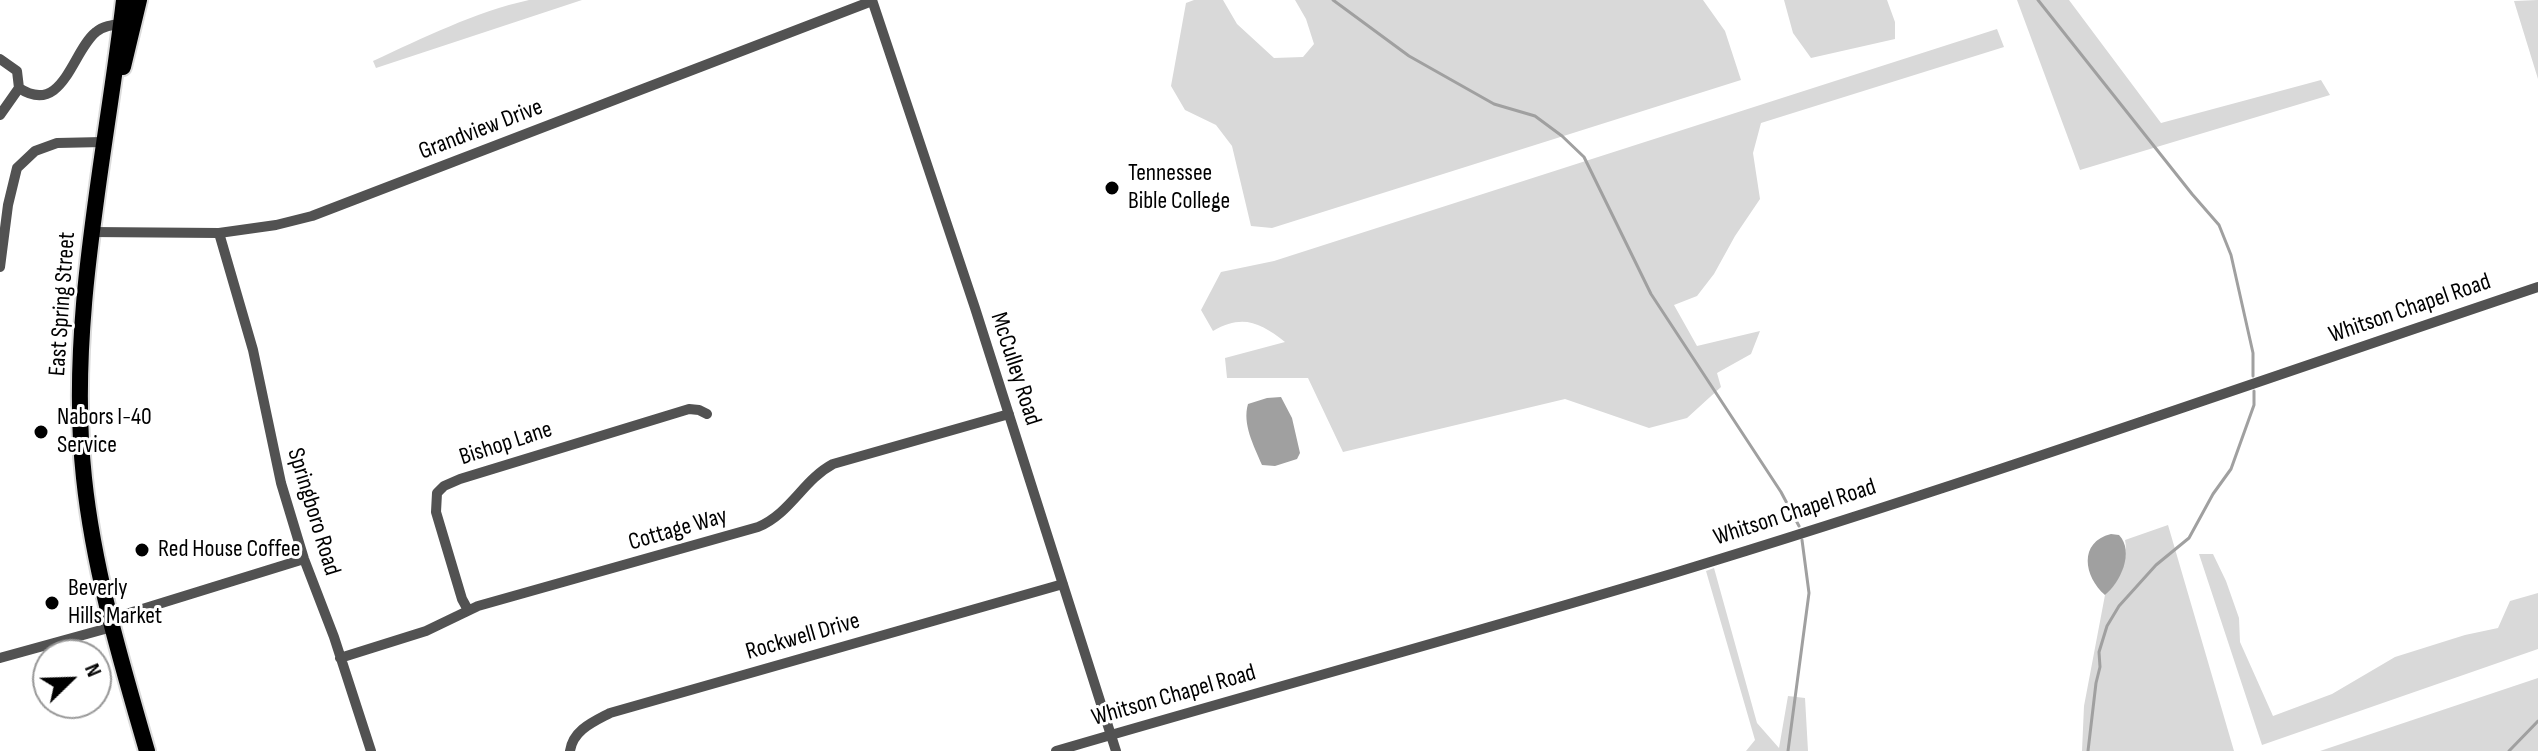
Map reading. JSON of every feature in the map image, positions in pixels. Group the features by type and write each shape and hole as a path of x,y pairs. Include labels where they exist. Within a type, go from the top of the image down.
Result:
{"main road":[{"name":"East Spring Street","path":"124,0 91,232 81,376 83,462 94,551 147,751"},
{"name":"East Spring Street","path":"103,142 139,0"}],"street":[{"name":"Grandview Drive","path":"91,232 219,233 312,216 872,0"},
{"name":"McCulley Road","path":"872,0 1116,751"},
{"path":"19,88 29,95 40,96 53,91 66,77 94,33 121,24"},
{"path":"0,59 17,71 19,88 0,115"},
{"path":"0,267 8,205 17,168 35,151 57,143 103,142"},
{"name":"Springboro Road","path":"219,233 253,350 281,483 371,751"},
{"name":"Whitson Chapel Road","path":"1056,751 1740,552 2078,443 2538,287"},
{"name":"Bishop Lane","path":"468,610 436,512 437,493 444,486 689,409 707,414"},
{"name":"Cottage Way","path":"340,658 426,631 468,610 758,527 771,522 786,510 813,476 833,464 1009,414"},
{"path":"0,658 304,559"},
{"name":"Rockwell Drive","path":"570,751 571,740 587,725 610,713 1063,584"}],"shaded area":[{"path":"529,0 582,0 376,68 373,61 469,19"},
{"path":"1223,0 1237,24 1274,58 1303,57 1314,44 1306,19 1295,0 1703,0 1725,31 1741,80 1272,228 1251,226 1232,146 1216,125 1185,110 1171,86 1186,3"},
{"path":"1784,0 1887,0 1895,22 1895,39 1811,58 1793,33"},
{"path":"2017,0 2069,0 2161,123 2321,80 2330,95 2080,170"},
{"path":"2538,0 2538,79 2514,1"},
{"path":"1997,29 2004,47 1761,123 1753,153 1760,199 1697,296 1674,305 1697,346 1760,331 1751,354 1717,373 1721,387 1687,418 1649,428 1565,399 1343,452 1308,378 1227,378 1225,358 1285,342 1267,329 1250,323 1233,323 1213,331 1201,310 1221,272 1274,261"},
{"path":"1281,397 1292,418 1300,453 1297,459 1275,466 1262,465 1248,427 1248,404"},
{"path":"2168,525 2234,751 2082,751 2084,706 2105,595 2122,570 2126,555 2125,540"},
{"path":"2111,534 2119,535 2124,542 2126,558 2116,583 2105,595 2092,579 2088,561 2093,544"},
{"path":"2199,554 2213,554 2226,581 2239,618 2240,642 2273,716 2332,694 2395,657 2498,628 2510,601 2538,593 2538,649 2262,745"},
{"path":"1714,568 1757,723 1779,748 1788,696 1805,698 1808,751 1746,751 1755,740 1706,571"},
{"path":"2538,678 2538,751 2320,751"}],"waterway":[{"path":"1333,0 1409,56 1494,104 1535,116 1584,157 1651,294 1781,492 1799,526"},
{"path":"2038,0 2219,225 2231,255 2253,353 2253,376"},
{"path":"2088,751 2100,667 2099,652 2107,626 2119,606 2156,565 2189,538 2231,469 2254,405 2254,391"},
{"path":"1788,751 1809,593 1802,540"},
{"path":"2509,751 2538,721"}],"place":[{"name":"Tennessee Bible College","path":"1112,188"},
{"name":"Nabors I-40 Service","path":"41,432"},
{"name":"Red House Coffee","path":"142,550"},
{"name":"Beverly Hills Market","path":"52,603"}]}
